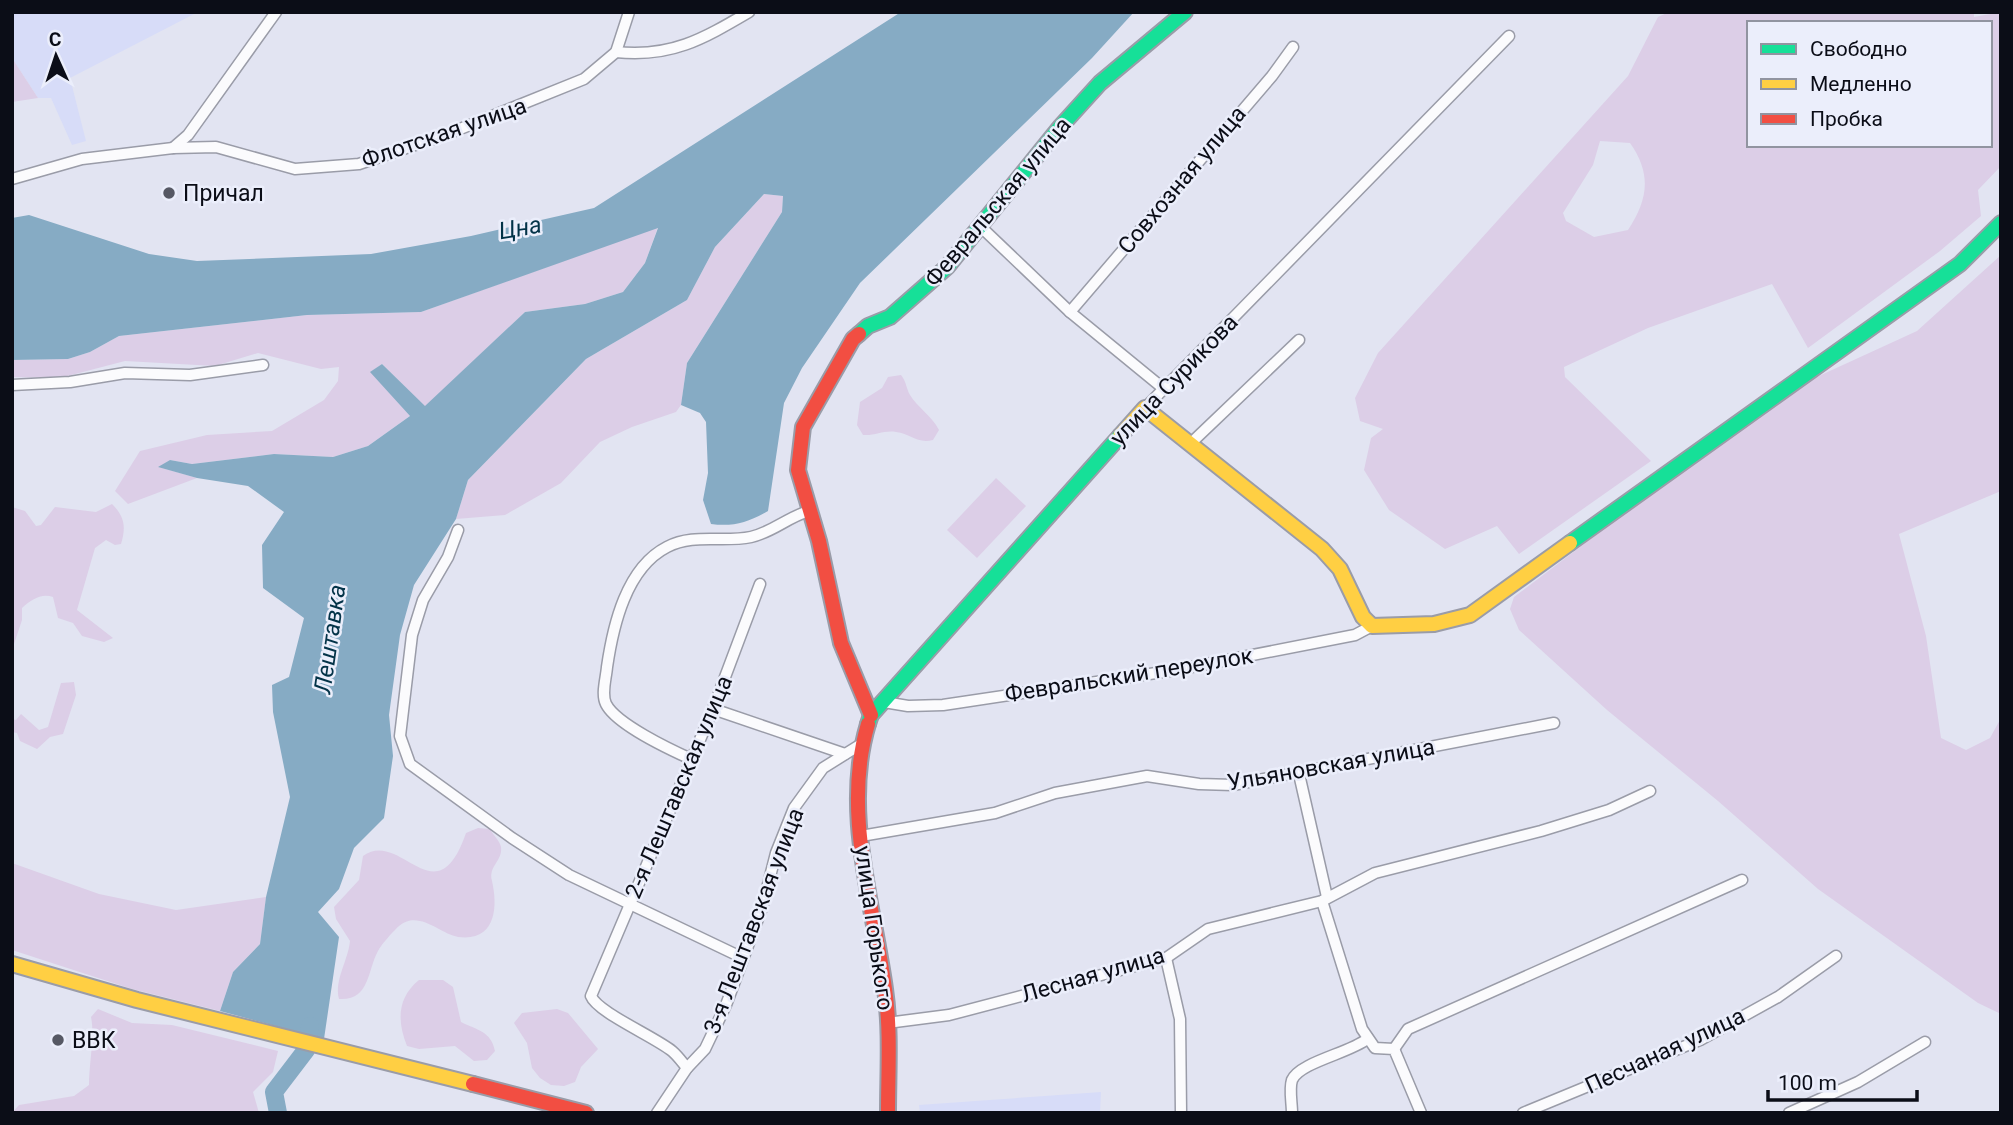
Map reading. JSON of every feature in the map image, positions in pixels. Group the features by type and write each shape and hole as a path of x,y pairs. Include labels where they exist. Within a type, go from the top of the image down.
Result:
{"street":[{"path":"173,148 187,135 276,12"},
{"path":"629,12 616,52 647,56 702,40 749,12"},
{"name":"Февральская улица","path":"871,715 841,643 819,541 798,470 798,449 803,427 842,357 860,333 890,317 916,296 981,228 1061,126 1100,83 1185,12"},
{"name":"улица Сурикова","path":"863,743 871,715 1145,408 1509,36"},
{"name":"Совхозная улица","path":"1070,312 1272,76 1293,47"},
{"name":"Флотская улица","path":"12,179 82,159 173,148 216,147 295,169 359,164 542,99 584,79 616,52"},
{"path":"1145,408 1322,549 1340,569 1363,617 1372,626 1416,626 1452,621 1469,614 1960,264 2001,223"},
{"path":"981,228 1070,312 1164,389"},
{"path":"1190,444 1299,340"},
{"path":"12,385 70,382 125,373 190,375 263,365"},
{"path":"691,759 621,720 607,707 604,687 613,631 624,601 644,564 664,548 683,540 749,537 771,531 794,516 809,511"},
{"path":"458,530 448,557 423,600 412,635 400,736 403,752 410,764 512,838 569,875 743,958"},
{"name":"2-я Лештавская улица","path":"687,1068 673,1052 631,1024 603,1011 594,1003 593,989 713,709 760,584"},
{"name":"Февральский переулок","path":"884,702 908,706 943,705 1176,670 1355,635 1372,626"},
{"path":"713,709 845,754"},
{"name":"Ульяновская улица","path":"861,836 995,813 1055,793 1147,776 1199,784 1233,785 1554,723"},
{"name":"3-я Лештавская улица","path":"657,1113 687,1068 705,1049 762,908 776,853 794,808 822,768 863,743"},
{"name":"улица Горького","path":"863,743 859,780 861,836 886,992 888,1113"},
{"path":"1299,774 1325,899 1362,1029 1375,1048 1394,1049"},
{"name":"Лесная улица","path":"887,1023 949,1015 1166,958 1208,929 1325,899 1375,873 1541,831 1609,810 1650,791"},
{"path":"1394,1049 1408,1029 1742,880"},
{"name":"Песчаная улица","path":"1523,1113 1700,1040 1778,996 1836,956"},
{"path":"1166,958 1180,1019 1181,1113"},
{"path":"12,964 137,1000 586,1113"},
{"path":"1292,1113 1291,1082 1298,1071 1356,1048 1367,1038"},
{"path":"1789,1113 1858,1082 1925,1042"},
{"path":"1394,1049 1421,1113"}],"shaded area":[{"path":"12,12 198,12 70,78 86,141 72,145 51,98 38,98 12,58"},
{"path":"1669,12 1974,12 1974,17 2001,12 2001,166 1978,190 1981,216 1940,251 1808,348 1772,284 1648,328 1564,367 1565,377 1651,461 1519,554 1497,526 1445,549 1389,510 1364,470 1371,438 1383,429 1360,421 1355,398 1378,353 1628,76 1658,17","holes":["1600,141 1630,143 1642,165 1645,187 1640,208 1628,230 1594,237 1566,221 1563,213 1593,165"]},
{"path":"12,58 38,98 12,102"},
{"path":"764,194 783,196 782,212 687,363 681,405 676,412 632,427 600,442 561,483 505,515 456,519 468,480 586,359 687,300 715,247"},
{"path":"658,227 645,263 623,292 585,304 525,312 425,407 382,364 371,372 410,416 368,446 333,457 274,454 192,464 170,460 159,467 197,478 128,504 115,491 140,451 207,435 272,431 324,400 338,381 339,367 321,369 258,353 215,366 125,361 60,378 12,377 12,360 68,359 90,352 119,336 307,315 421,312"},
{"path":"2001,255 2001,491 1899,534 1926,636 1941,738 1966,750 1990,738 2001,718 2001,1014 1978,1003 1818,889 1718,801 1607,710 1519,630 1510,609 1514,597 1745,422 1808,381 1917,331"},
{"path":"901,375 910,395 939,430 933,440 923,441 892,432 863,435 857,425 860,402 882,388 888,377"},
{"path":"996,478 1026,506 977,558 947,530"},
{"path":"112,504 120,513 123,522 121,544 115,545 106,540 95,548 77,610 113,638 104,642 82,636 73,623 58,618 53,597 44,596 22,608 22,620 12,650 12,507 25,511 36,526 41,525 55,507 96,512"},
{"path":"74,682 76,695 63,734 50,737 37,749 20,741 17,733 12,732 12,719 16,720 21,714 39,730 48,727 61,683"},
{"path":"478,828 490,829 501,847 491,876 495,901 492,921 487,928 471,937 458,937 427,923 403,923 380,948 362,990 357,995 339,999 338,985 350,941 336,919 334,907 359,880 363,856 377,851 391,853 430,871 443,869 455,858 466,833"},
{"path":"12,863 99,894 176,910 266,897 260,944 233,972 220,1011 132,989 12,950"},
{"path":"419,980 443,980 453,987 461,1022 487,1035 493,1044 495,1051 487,1060 474,1061 455,1046 419,1049 407,1046 401,1010 406,994"},
{"path":"98,1009 132,1023 172,1025 278,1051 273,1072 253,1092 259,1113 12,1113 19,1105 74,1096 89,1085 91,1017"},
{"path":"557,1009 568,1013 598,1049 581,1067 575,1082 564,1086 551,1085 540,1078 532,1068 527,1043 514,1023 522,1013"},
{"path":"1101,1092 1100,1113 920,1113 919,1105"}],"water":[{"name":"Цна","path":"901,12 1134,12 1092,58 860,283 802,368 784,403 768,511 741,523 711,524 703,500 708,473 706,422 700,413 681,405 687,363 782,212 783,196 764,194 715,247 687,300 586,359 468,480 456,519 414,585 400,635 389,715 393,756 384,818 354,848 339,889 318,912 339,937 324,1039 220,1011 233,972 260,944 266,897 290,797 273,712 272,685 289,677 304,618 263,588 262,545 284,512 248,486 197,478 158,467 170,460 192,464 274,454 333,457 368,446 410,416 370,372 382,364 425,406 525,312 585,304 623,292 645,263 658,228 421,312 307,315 119,336 90,352 68,359 12,360 12,218 29,215 149,254 197,261 371,254 471,236 594,208"}],"waterway":[{"name":"Лештавка","path":"278,1113 274,1092 306,1050 310,1026"}],"traffic: fast":[{"path":"859,334 868,326 890,317 947,267 1061,126 1100,83 1185,12"},
{"path":"1570,543 1960,264 2001,223"},
{"path":"868,724 871,715 1120,436"}],"traffic: slow":[{"path":"1120,436 1145,408 1322,549 1340,569 1363,617 1372,626 1434,624 1470,615 1570,543"},
{"path":"12,964 137,1000 473,1084"}],"traffic: jam":[{"path":"859,334 853,339 803,427 798,470 819,541 841,643 871,715"},
{"path":"868,724 861,757 859,823 867,890 887,1004 888,1113"},
{"path":"473,1084 586,1113"}],"place":[{"name":"Причал","path":"169,193"},
{"name":"ВВК","path":"58,1040"}]}
